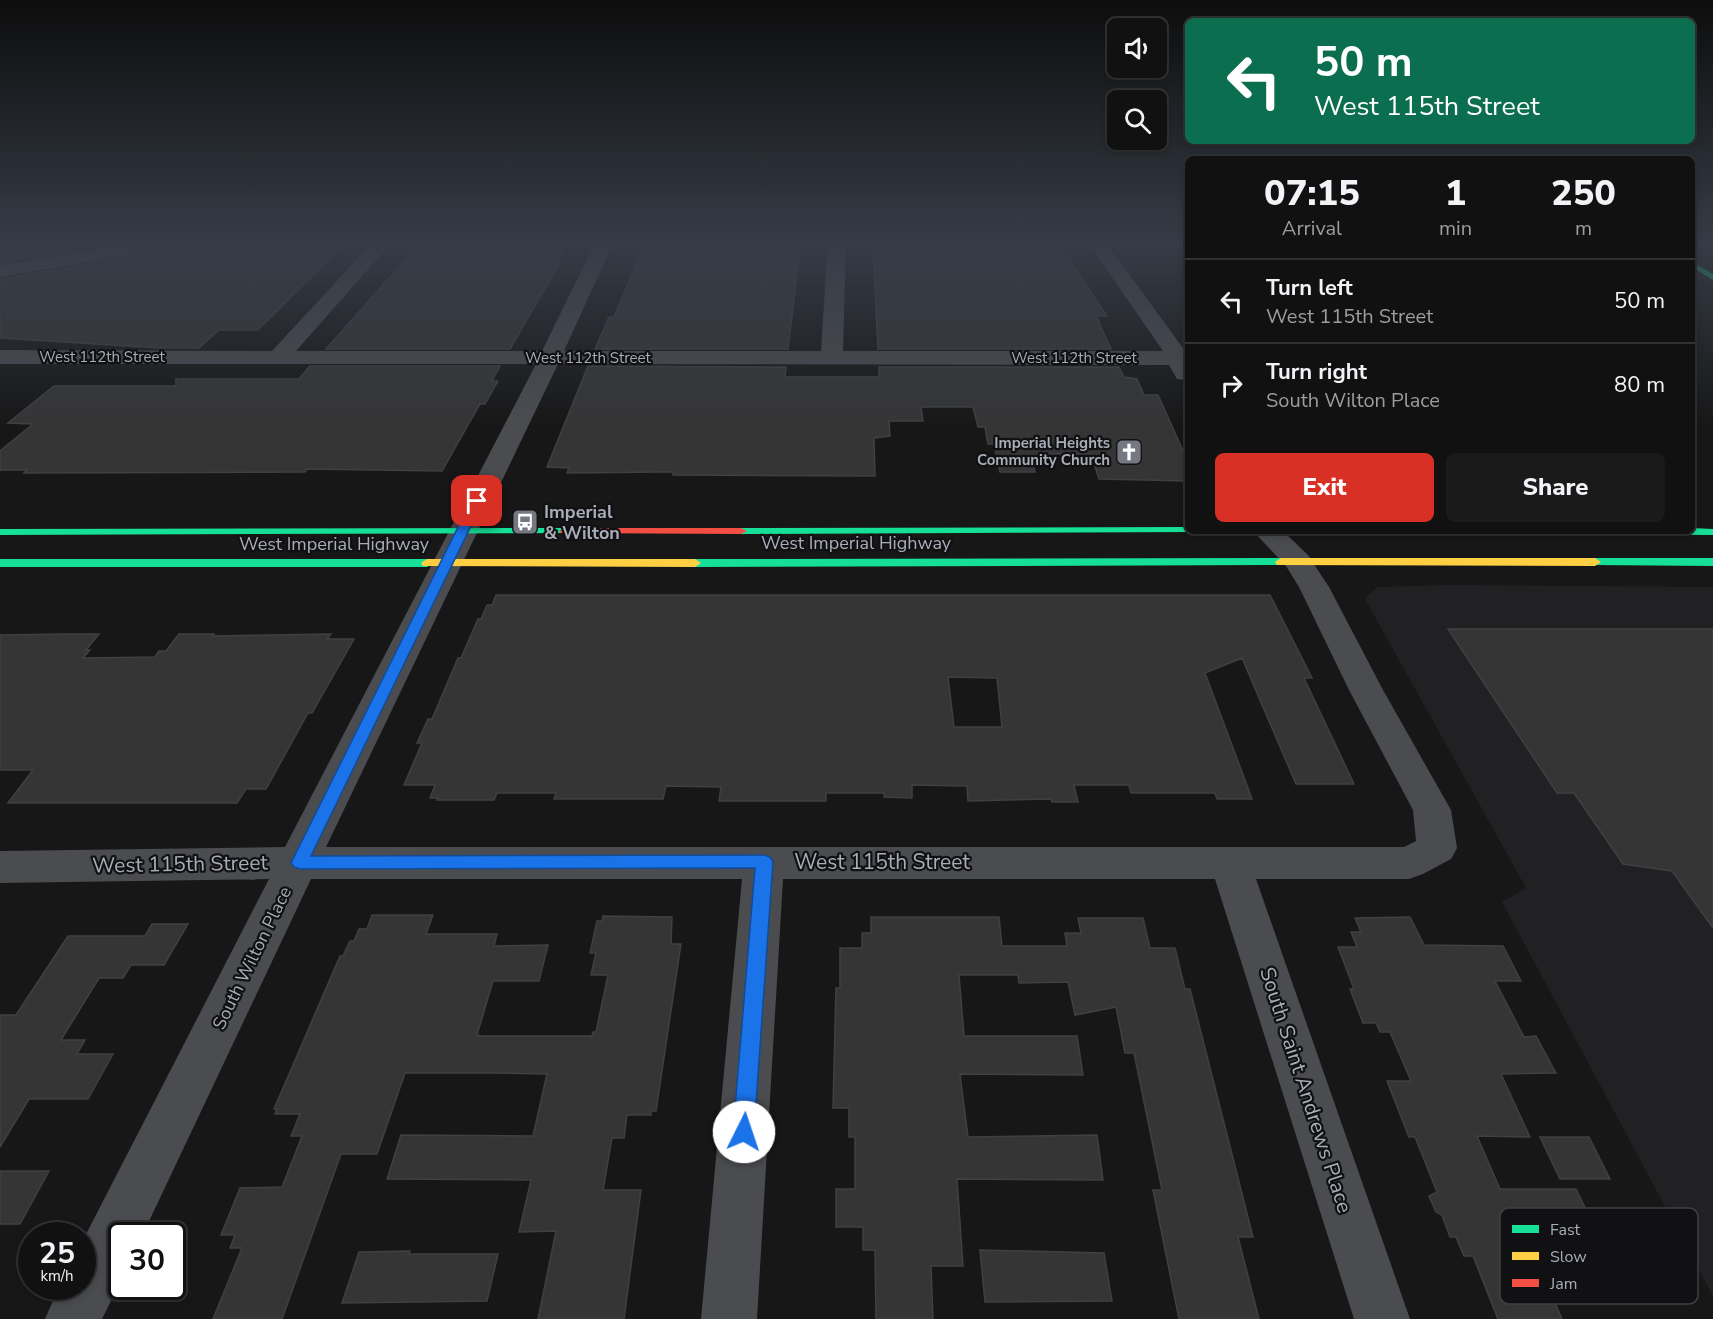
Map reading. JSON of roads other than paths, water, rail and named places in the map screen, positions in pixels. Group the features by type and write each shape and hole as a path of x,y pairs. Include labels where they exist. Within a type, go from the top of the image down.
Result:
{"main road":[{"name":"West Imperial Highway","path":"0,563 455,546 1185,530"},
{"name":"West Imperial Highway","path":"0,532 455,546 1298,561 1713,562"},
{"path":"1695,532 1713,532"}],"street":[{"path":"277,358 328,303"},
{"name":"South Wilton Place","path":"74,1319 576,303"},
{"path":"832,357 834,303"},
{"path":"1141,303 1182,358"},
{"name":"West 112th Street","path":"0,357 1182,358"},
{"path":"1270,534 1298,561"},
{"name":"West 115th Street","path":"0,867 300,863 1409,863 1437,848 1432,810 1298,561"},
{"path":"729,1319 764,862"},
{"name":"South Saint Andrews Place","path":"1230,862 1382,1319"}],"place":[{"name":"Imperial Heights Community Church","path":"1129,452"},
{"name":"Imperial & Wilton","path":"525,522"}]}
